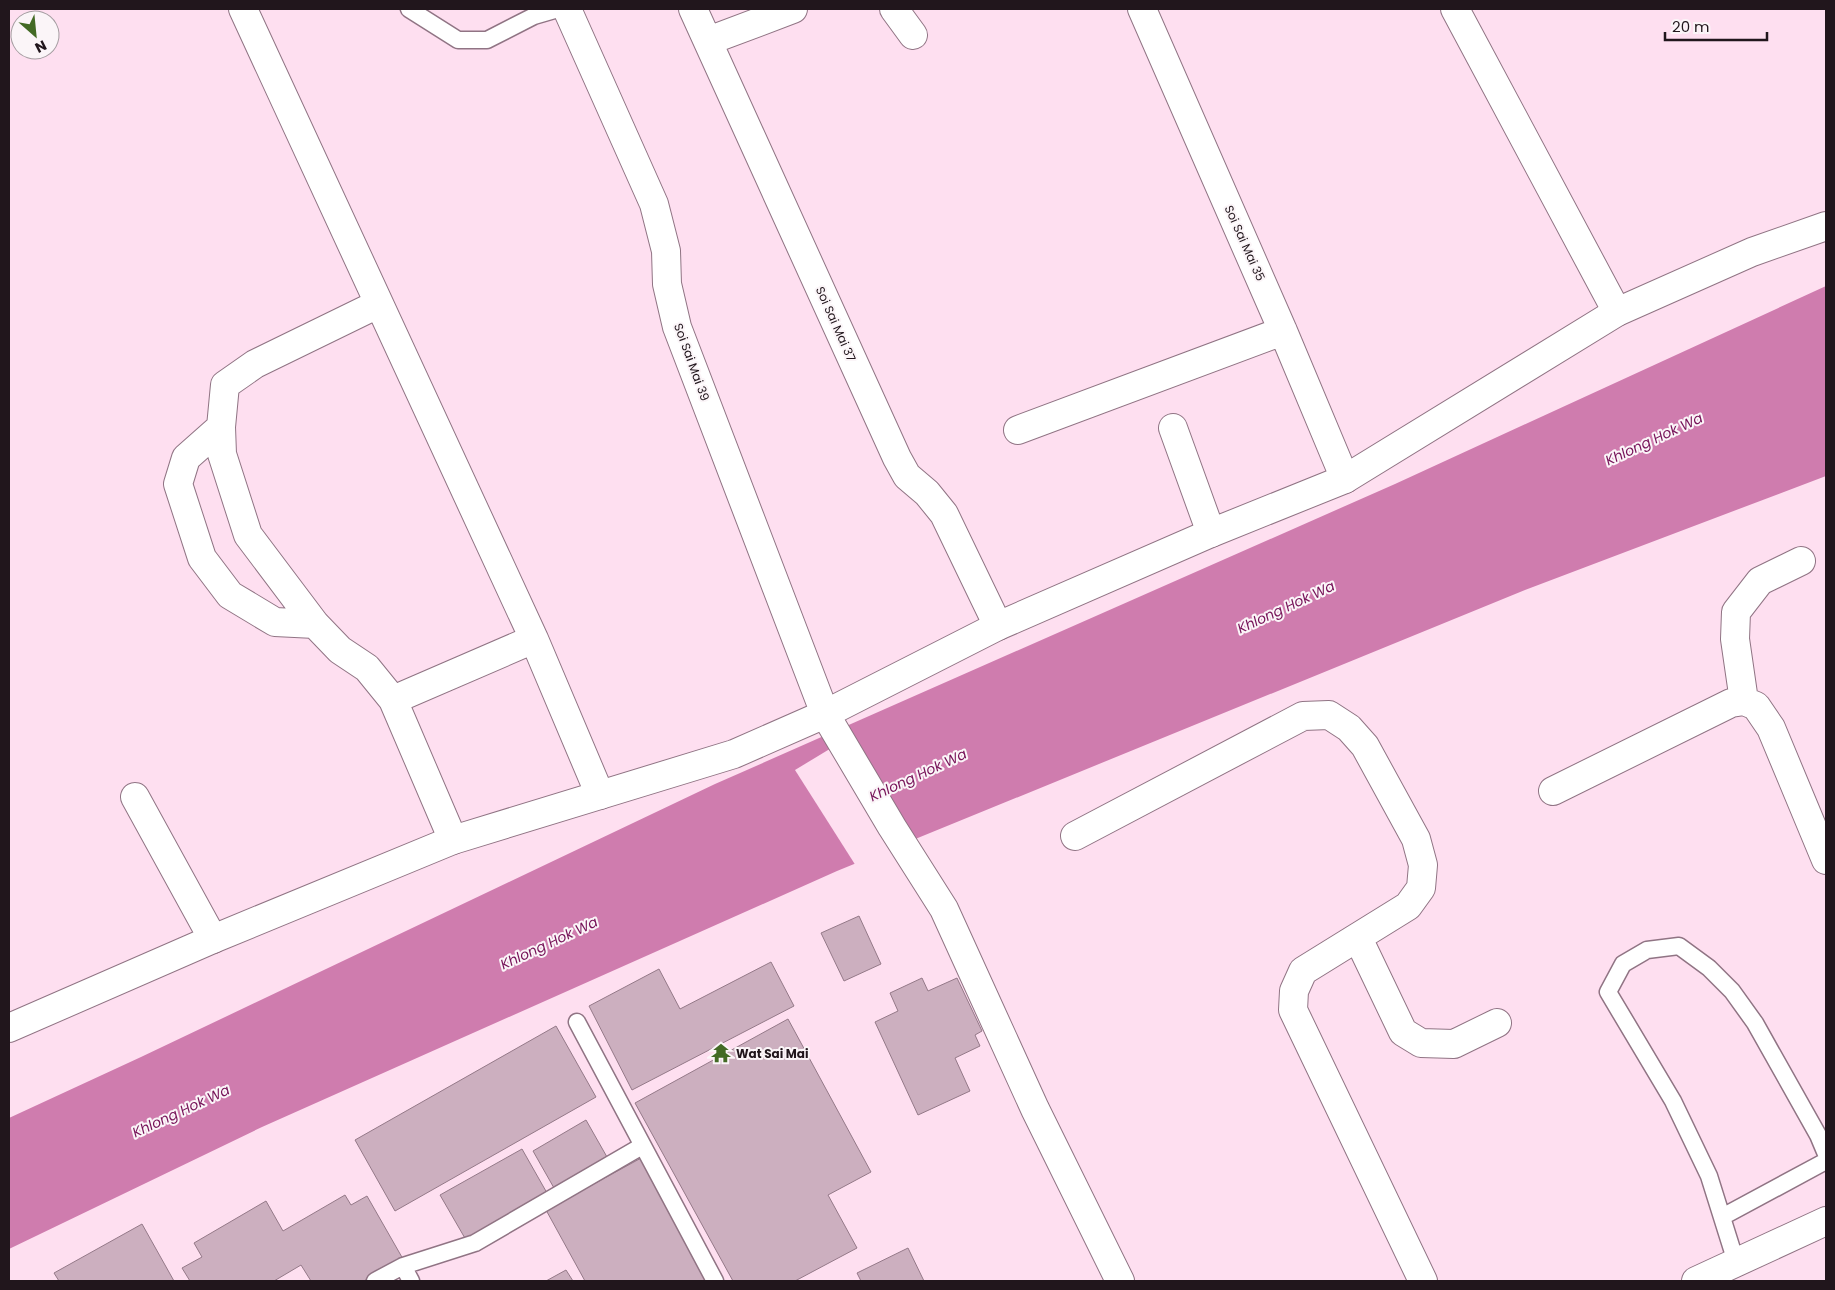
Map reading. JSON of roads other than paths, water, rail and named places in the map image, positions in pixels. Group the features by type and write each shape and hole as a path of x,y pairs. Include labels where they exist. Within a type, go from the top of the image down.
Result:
{"street":[{"path":"243,9 534,639 600,795"},
{"name":"Soi Sai Mai 39","path":"567,9 654,204 666,251 667,284 677,327 829,722 944,909 1035,1109 1120,1281"},
{"name":"Soi Sai Mai 37","path":"694,9 897,458 907,476 927,493 944,514 998,626"},
{"path":"708,41 793,9"},
{"path":"894,9 913,35"},
{"name":"Soi Sai Mai 35","path":"1142,9 1345,479"},
{"path":"1456,9 1617,312"},
{"path":"9,1028 213,939 453,840 734,754 829,722 998,626 1211,533 1345,479 1617,312 1752,252 1826,226"},
{"path":"378,304 254,364 225,385 221,428 222,454 248,535 315,624 340,650 367,668 393,700 453,840"},
{"path":"1018,430 1283,332"},
{"path":"221,428 186,458 178,484 202,558 230,595 275,622 315,624"},
{"path":"1173,428 1211,533"},
{"path":"1744,701 1735,639 1736,612 1760,581 1801,561"},
{"path":"393,700 534,639"},
{"path":"1553,791 1731,703 1744,701 1756,706 1771,728 1826,860"},
{"path":"1075,836 1302,716 1328,715 1348,728 1365,746 1416,839 1423,865 1421,888 1408,906 1303,971 1294,991 1293,1010 1423,1281"},
{"path":"136,797 213,939"},
{"path":"1358,938 1402,1032 1421,1043 1454,1044 1496,1023"},
{"path":"1696,1281 1826,1221"}],"lane":[{"path":"409,9 458,40 487,40 534,16 558,9"},
{"path":"1736,1262 1709,1176 1673,1101 1608,992 1623,964 1647,950 1679,946 1709,968 1732,991 1755,1023 1818,1135 1826,1154"},
{"path":"577,1022 716,1281"},
{"path":"375,1281 403,1266 475,1243 642,1146"},
{"path":"1722,1217 1826,1161"},
{"path":"403,1266 412,1281"}],"water":[{"name":"Khlong Hok Wa","path":"1826,286 1826,476 1525,590 837,871 262,1127 9,1249 9,1118 715,784 1395,484"}],"place":[{"name":"Wat Sai Mai","path":"721,1053"}]}
